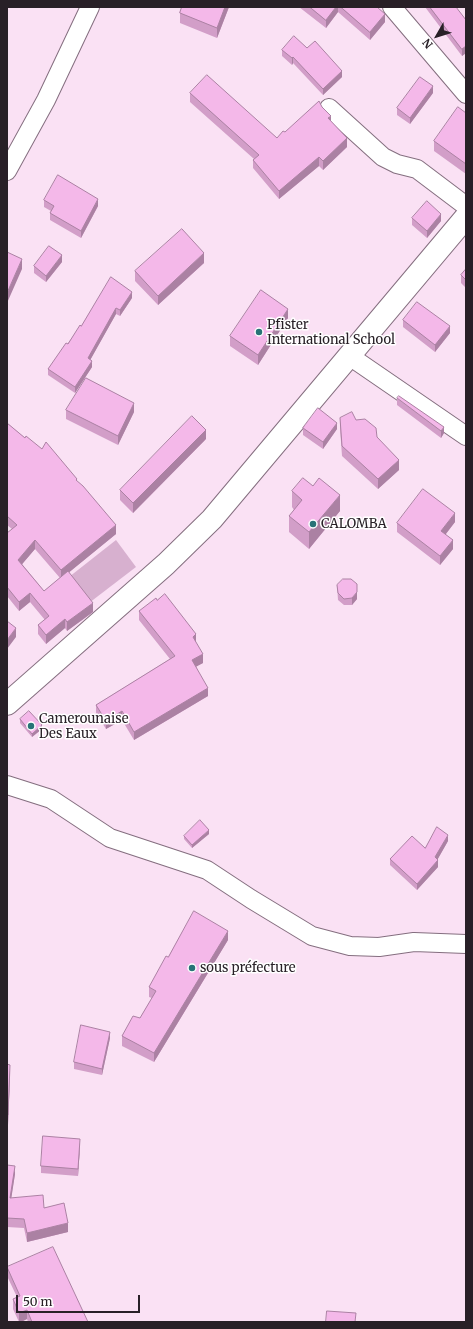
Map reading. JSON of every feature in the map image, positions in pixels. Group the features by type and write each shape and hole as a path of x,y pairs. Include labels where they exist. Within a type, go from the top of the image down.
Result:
{"street":[{"path":"7,172 46,100 90,7"},
{"path":"392,7 466,94"},
{"path":"329,108 383,157 397,164 417,169 428,175 466,206"},
{"path":"7,704 144,583 212,518 466,217"},
{"path":"348,355 466,436"},
{"path":"7,784 50,799 110,838 207,870 250,899 312,936 350,946 379,947 414,942 466,944"}],"shaded area":[{"path":"116,540 136,567 89,603 69,577"}],"building":[{"path":"182,7 225,7 217,28 180,13"},
{"path":"310,7 336,7 326,20"},
{"path":"341,7 377,7 385,14 370,32"},
{"path":"430,7 456,7 466,20 466,46 462,49"},
{"path":"294,36 307,48 315,41 342,71 323,89 293,57 292,58 282,50"},
{"path":"207,75 277,138 283,131 285,132 319,101 322,107 331,116 328,118 347,138 323,161 319,157 279,191 253,160 259,155 190,93"},
{"path":"420,77 433,86 410,118 397,108"},
{"path":"458,107 466,113 466,164 434,141"},
{"path":"58,175 98,199 81,231 50,213 54,206 44,200"},
{"path":"427,201 441,214 427,231 412,218"},
{"path":"182,229 204,253 158,296 135,271"},
{"path":"49,246 62,255 46,276 34,266"},
{"path":"7,252 22,259 7,293"},
{"path":"466,269 466,280 461,275"},
{"path":"111,277 132,292 120,310 116,308 88,358 92,361 75,387 48,369 66,343 68,344 80,325 81,326"},
{"name":"Pfister International School","path":"261,290 288,309 258,355 230,336"},
{"path":"417,302 450,326 435,345 403,320"},
{"path":"86,378 134,403 118,436 66,410"},
{"path":"399,396 444,427 441,431 397,398"},
{"path":"318,408 337,423 323,442 303,428"},
{"path":"352,412 356,420 365,419 376,428 377,437 399,460 378,479 342,446 340,418"},
{"path":"192,416 206,430 133,503 120,490"},
{"path":"7,423 25,438 26,436 42,449 46,442 77,479 76,480 83,486 116,525 61,570 35,540 18,560 44,591 68,571 93,603 67,622 65,619 46,635 38,625 49,616 30,593 19,602 7,587 7,533 17,525 7,516"},
{"path":"303,478 313,486 319,478 340,495 309,532 289,516 302,500 292,491"},
{"path":"423,489 455,513 441,531 453,540 440,556 397,523"},
{"path":"343,579 351,579 357,584 357,592 352,598 344,599 338,593 337,585"},
{"path":"165,594 196,634 193,637 203,654 192,660 208,688 134,732 122,711 106,721 96,705 175,656 139,611 156,598 157,600"},
{"path":"7,621 16,628 7,640"},
{"name":"Camerounaise Des Eaux","path":"29,711 42,725 32,734 20,719"},
{"path":"200,820 209,830 192,845 184,836"},
{"path":"437,827 448,835 435,857 438,860 417,884 390,859 412,836 425,848"},
{"path":"194,911 228,931 154,1053 122,1036 133,1016 140,1018 156,991 149,987"},
{"path":"81,1025 110,1032 102,1069 74,1062"},
{"path":"7,1064 10,1065 8,1115 7,1115"},
{"path":"43,1136 80,1139 78,1169 41,1166"},
{"path":"7,1165 15,1166 10,1198 43,1195 44,1208 64,1203 68,1223 27,1233 24,1219 7,1218"},
{"path":"53,1247 88,1322 32,1322 27,1310 19,1313 13,1299 20,1296 7,1267"},
{"path":"327,1311 356,1313 355,1322 326,1322"}],"place":[{"name":"Pfister International School","path":"259,332"},
{"name":"CALOMBA","path":"313,524"},
{"name":"Camerounaise Des Eaux","path":"31,726"},
{"name":"sous préfecture","path":"192,968"}]}
